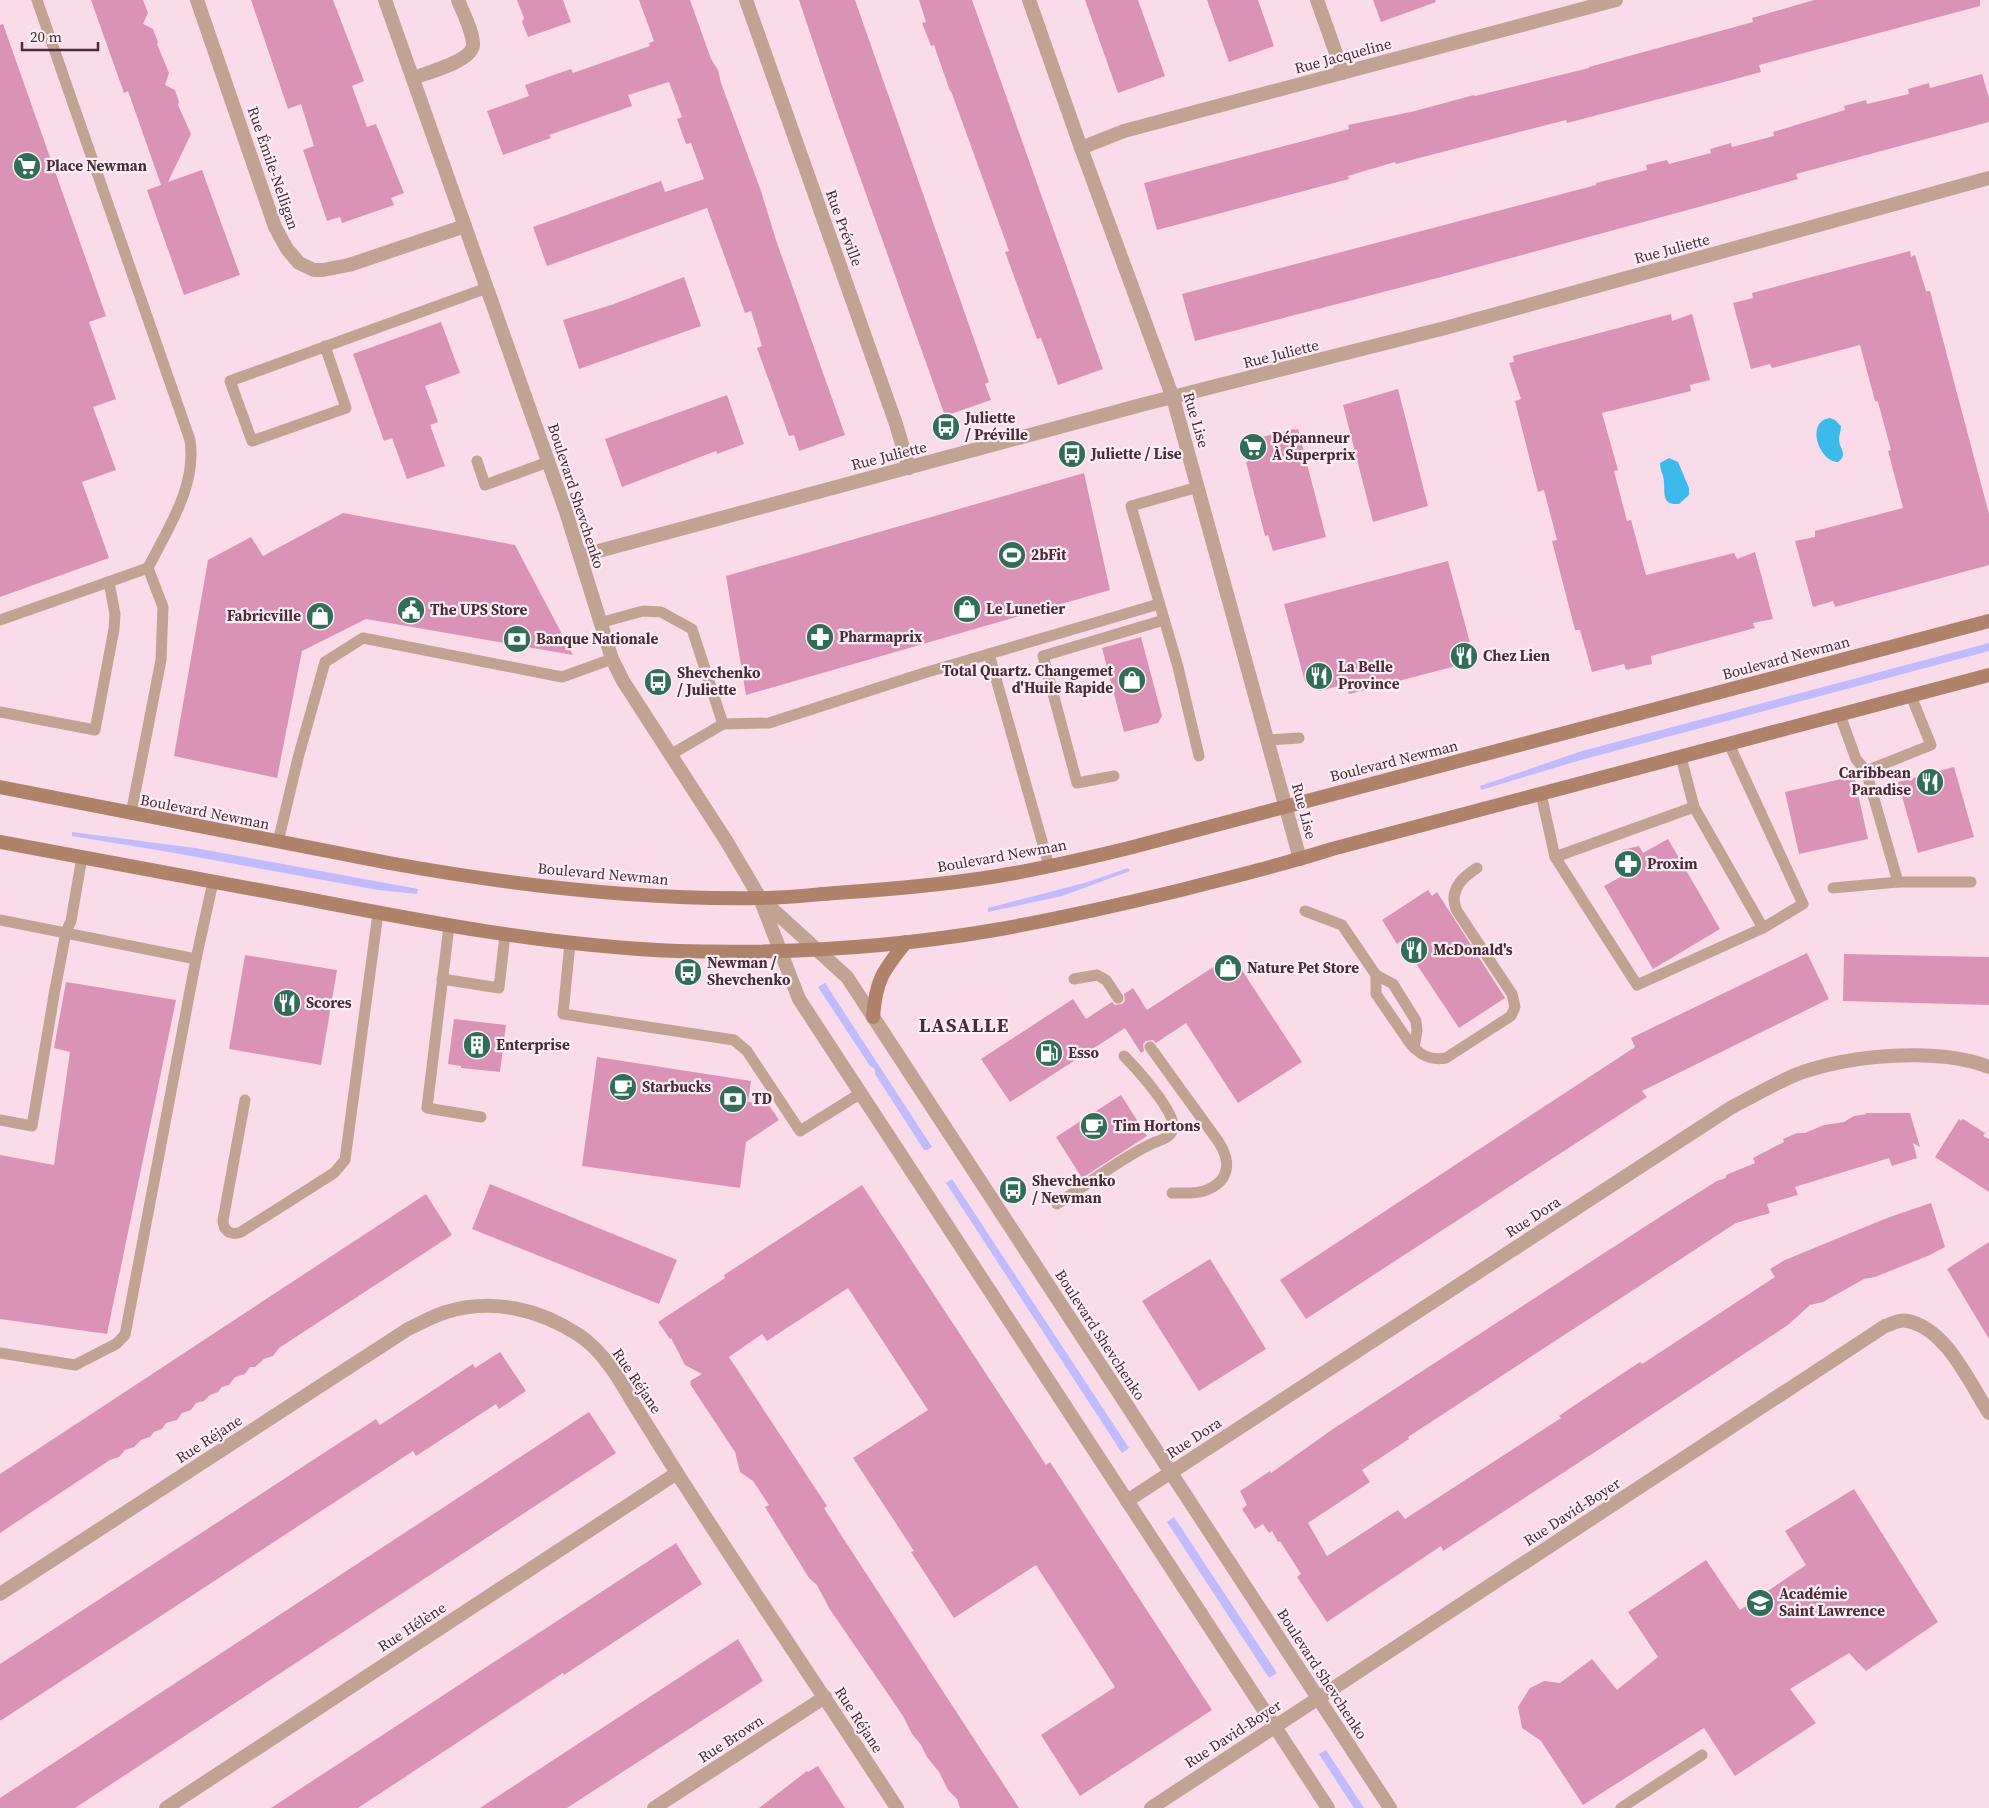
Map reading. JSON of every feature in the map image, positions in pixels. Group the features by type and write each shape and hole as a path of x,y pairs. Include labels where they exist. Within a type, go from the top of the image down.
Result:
{"main road":[{"name":"Boulevard Newman","path":"0,787 441,873 534,885 647,895 760,898 942,884 1016,873 1130,848 1989,621"},
{"path":"0,842 378,913 506,935 570,943 676,950 818,950 906,942 993,930 1068,916 1300,859 1989,675"},
{"path":"873,1017 875,991 879,980 888,964 906,942"}],"street":[{"name":"Rue Émile-Nelligan","path":"197,0 275,227 287,249 299,263 314,270 349,265 464,226"},
{"name":"Boulevard Shevchenko","path":"384,0 548,462 612,659 623,681 727,842 760,898 799,999 1328,1808"},
{"path":"413,78 469,55 472,39 458,0"},
{"name":"Rue Préville","path":"746,0 896,424 909,468"},
{"name":"Rue Lise","path":"1029,0 1173,398 1300,859"},
{"path":"1317,0 1343,73"},
{"name":"Rue Jacqueline","path":"1081,148 1124,131 1607,1"},
{"name":"Rue Juliette","path":"580,556 1173,398 1445,328 1989,178"},
{"name":"Boulevard Shevchenko","path":"760,898 847,977 1390,1808"},
{"name":"Rue Dora","path":"1127,1501 1732,1108 1800,1074 1853,1060 1916,1054 1975,1062 1989,1067"},
{"name":"Rue Réjane","path":"0,1594 408,1329 446,1312 476,1306 502,1306 523,1309 543,1316 581,1336 614,1371 677,1473 897,1808"},
{"name":"Rue David-Boyer","path":"1151,1808 1885,1326 1906,1320 1930,1329 1944,1343 1989,1413"},
{"name":"Rue Hélène","path":"166,1808 677,1473"},
{"name":"Rue Brown","path":"654,1808 824,1697"}],"lane":[{"path":"0,620 148,568 187,484 192,453 190,440 37,0"},
{"path":"325,346 346,408 252,441 230,381 325,346 487,288"},
{"path":"477,460 486,485 548,462"},
{"path":"1198,487 1131,506 1164,620 1199,756"},
{"path":"131,814 161,660 163,607 148,568"},
{"path":"0,712 94,730 114,629 115,614 109,582"},
{"path":"670,755 723,724 770,723 924,673 1159,604"},
{"path":"600,623 643,611 661,612 692,629 723,724"},
{"path":"1114,776 1077,783 1043,656 1164,620"},
{"path":"278,842 298,758 325,662 363,638 562,677 612,659"},
{"path":"989,654 1049,866"},
{"path":"1866,771 1930,745 1911,696"},
{"path":"1840,715 1856,759 1866,771 1898,882"},
{"path":"1268,740 1299,738"},
{"path":"1541,794 1555,857 1637,985 1763,928 1803,904 1729,744"},
{"path":"1681,757 1694,807 1763,928"},
{"path":"1555,857 1694,807"},
{"path":"0,1120 32,1126 66,932 71,921 82,857"},
{"path":"1376,975 1376,994 1414,1048 1427,1057 1434,1059 1446,1058 1506,1020 1513,1012 1515,1001 1512,994 1455,907 1454,894 1458,884 1477,868"},
{"path":"0,1353 75,1365 116,1344 125,1335 196,959 213,882"},
{"path":"1832,888 1898,882 1972,882"},
{"path":"1305,911 1342,924 1376,975 1393,984 1413,1014 1417,1024 1414,1048"},
{"path":"245,1100 223,1220 224,1228 234,1234 241,1232 334,1174 345,1160 378,913"},
{"path":"0,920 196,959"},
{"path":"449,926 427,1108 481,1117"},
{"path":"442,979 499,988 506,935"},
{"path":"570,943 563,1014 734,1040 747,1051 800,1131 861,1093"},
{"path":"1074,978 1097,975 1106,980 1118,998"},
{"path":"1150,1047 1227,1156 1227,1171 1219,1181 1205,1191 1172,1193"},
{"path":"1057,1204 1140,1150 1164,1140 1171,1133 1173,1128 1171,1117 1155,1092 1124,1056"},
{"path":"1621,1808 1702,1755"}],"shaded area":[{"path":"1989,643 1989,651 1581,760 1481,790 1480,786 1582,751"},
{"path":"72,832 195,848 418,889 417,894 378,890 72,836"},
{"path":"1128,868 1130,871 1062,896 988,912 988,908 1088,882"},
{"path":"825,983 932,1147 924,1150 875,1074 875,1069 870,1066 818,987"},
{"path":"952,1179 1129,1448 1122,1453 946,1183"},
{"path":"1174,1517 1277,1673 1269,1678 1167,1522"},
{"path":"1326,1750 1364,1808 1354,1808 1319,1754"}],"water":[{"path":"1830,418 1841,426 1839,443 1843,456 1838,462 1825,456 1818,441 1818,426 1822,421"},
{"path":"1669,458 1678,462 1689,488 1689,495 1679,504 1670,503 1665,495 1660,463"}],"building":[{"path":"91,0 143,0 148,13 143,24 153,29 169,73 165,85 175,90 179,102 178,105 191,134 168,182 202,170 240,275 184,295 147,190 161,185 128,91 124,93"},
{"path":"251,0 333,0 364,81 352,86 367,127 376,124 404,193 391,198 394,205 342,223 340,217 327,221 303,150 314,146 301,104 288,109"},
{"path":"517,0 563,0 571,22 528,37 522,22 524,18"},
{"path":"639,0 690,0 711,59 718,70 845,435 799,451 794,435 789,436 757,348 762,346 751,311 745,313 707,208 547,266 533,227 661,181 665,192 704,179 691,143 686,144 677,119 682,117 669,82 628,95 632,106 549,135 551,138 503,155 487,111 529,96 525,85 571,69 573,73 650,46 649,43 654,41"},
{"path":"799,0 855,0 989,382 985,384 991,400 945,416"},
{"path":"919,0 972,0 1103,369 1058,385 1041,338 1037,339 1005,252 1009,251 934,45 931,46 922,23 926,22"},
{"path":"1085,0 1138,0 1165,76 1118,93"},
{"path":"1207,0 1258,0 1274,46 1229,62"},
{"path":"1373,0 1435,0 1436,2 1381,22"},
{"path":"1814,0 1980,0 1980,6 1759,65 1761,72 1728,81 1567,123 1566,120 1396,164 1395,162 1348,176 1349,179 1157,230 1144,183 1349,129 1348,125 1415,111 1589,68 1753,22 1752,18"},
{"name":"Place Newman","path":"3,24 106,316 89,322 116,399 93,407 116,470 82,482 109,558 0,597 0,25"},
{"path":"1982,74 1989,98 1989,122 1796,174 1798,179 1706,205 1195,341 1182,294 1596,185 1596,183 1647,170 1646,165 1667,160 1669,164 1711,153 1710,149 1731,143 1732,147 1774,136 1773,132 1845,110 1844,106 1866,100 1867,104 1909,94 1908,89 1929,83 1930,88"},
{"path":"1910,251 1911,257 1915,255 1926,291 1930,291 1989,514 1989,565 1835,607 1833,601 1813,607 1795,541 1815,537 1815,531 1903,508 1888,451 1891,450 1860,345 1772,368 1770,364 1751,369 1733,303 1753,298 1752,293"},
{"path":"684,277 701,326 579,369 563,320 614,304"},
{"path":"1671,314 1672,321 1692,314 1710,380 1690,385 1691,391 1602,413 1618,470 1614,471 1627,521 1631,520 1646,575 1734,553 1737,559 1755,552 1773,619 1753,623 1755,628 1651,656 1652,664 1626,670 1624,664 1592,672 1580,630 1575,630 1552,541 1557,540 1544,490 1538,492 1515,401 1521,399 1509,363 1514,362 1513,356"},
{"path":"441,322 460,373 425,386 438,422 430,425 445,466 407,479 392,438 384,441 353,354"},
{"path":"1398,389 1428,506 1373,522 1343,405"},
{"path":"727,395 744,444 717,454 716,451 622,487 605,439"},
{"path":"1298,429 1326,537 1273,551 1268,535 1265,536 1246,462 1248,462 1244,445 1247,444 1246,441"},
{"path":"1084,473 1110,590 746,695 726,576"},
{"path":"343,513 515,545 573,655 366,619 302,651 277,778 174,756 208,560 251,537 263,556"},
{"path":"1448,561 1475,661 1349,694 1346,684 1319,691 1305,682 1284,604"},
{"name":"Total Quartz. Changemet d'Huile Rapide","path":"1141,637 1162,716 1158,723 1124,732 1102,648"},
{"path":"1954,767 1974,837 1918,853 1898,782"},
{"path":"1854,776 1868,839 1799,854 1785,792"},
{"path":"1668,839 1720,929 1653,969 1604,886 1626,874 1619,861 1623,855 1622,850 1639,846 1643,853"},
{"path":"1428,890 1432,896 1437,892 1505,998 1459,1028 1401,941 1397,944 1382,920"},
{"path":"1807,953 1829,999 1642,1091 1647,1097 1306,1319 1280,1280 1635,1047 1631,1038"},
{"path":"1844,954 1989,957 1989,1005 1843,1001"},
{"path":"245,955 337,970 321,1065 229,1049"},
{"path":"1232,955 1302,1062 1238,1103 1186,1023 1156,1043 1153,1040 1146,1041 1143,1044 1144,1051 1141,1053 1125,1028 1010,1102 981,1059 1073,999 1086,1019 1112,1002 1115,1005 1122,1004 1125,1001 1124,994 1133,988 1147,1010"},
{"path":"66,982 176,1000 107,1334 0,1319 0,1155 54,1165 70,1052 54,1048"},
{"name":"Enterprise","path":"454,1019 506,1025 500,1072 461,1068 461,1066 448,1064"},
{"path":"597,1057 751,1081 748,1102 768,1104 779,1120 746,1142 740,1188 582,1166"},
{"path":"1121,1095 1147,1136 1082,1178 1056,1137"},
{"path":"1865,1113 1910,1113 1920,1147 1913,1143 1917,1158 1892,1166 1889,1158 1795,1187 1798,1195 1767,1204 1770,1213 1736,1223 1408,1437 1409,1439 1362,1470 1370,1482 1308,1523 1327,1556 1398,1510 1405,1519 1561,1418 1559,1416 1640,1362 1642,1364 1775,1277 1770,1269 1785,1260 1887,1218 1931,1203 1945,1247 1875,1277 1864,1279 1823,1302 1810,1305 1788,1325 1595,1452 1443,1551 1441,1546 1327,1622 1297,1577 1301,1574 1280,1541 1278,1542 1272,1531 1269,1533 1263,1524 1255,1529 1242,1509 1247,1505 1240,1491 1270,1471 1271,1473 1333,1429 1669,1211 1717,1181 1726,1178 1726,1175 1755,1163 1753,1158 1784,1142 1783,1139 1824,1125 1844,1122 1854,1116 1867,1114"},
{"path":"1959,1119 1961,1121 1963,1119 1985,1133 1983,1136 1989,1139 1989,1192 1935,1157"},
{"path":"490,1184 677,1260 659,1304 472,1229"},
{"path":"862,1185 1046,1465 1050,1462 1212,1710 1080,1796 1041,1735 1115,1687 1036,1565 954,1618 911,1552 914,1551 853,1458 928,1410 848,1288 767,1341 762,1334 729,1357 827,1506 824,1508 843,1538 1019,1808 960,1808 957,1799 948,1790 939,1772 912,1734 903,1716 829,1608 817,1585 809,1578 765,1507 769,1505 753,1481 740,1472 735,1452 690,1384 690,1381 702,1374 685,1365 671,1338 658,1322 725,1278 724,1275"},
{"path":"426,1194 452,1235 279,1348 273,1356 264,1359 255,1367 250,1367 245,1374 235,1377 229,1385 222,1387 204,1401 196,1403 191,1410 182,1413 177,1420 166,1423 162,1429 154,1432 150,1437 125,1450 119,1457 110,1460 0,1533 0,1474"},
{"path":"1989,1242 1989,1339 1947,1269"},
{"path":"1210,1259 1266,1349 1199,1391 1142,1301"},
{"path":"500,1352 526,1391 499,1409 496,1404 416,1456 413,1451 0,1721 0,1664 376,1419 380,1425 473,1364 475,1368"},
{"path":"589,1412 616,1453 75,1808 0,1808 0,1798"},
{"path":"1854,1489 1938,1622 1866,1671 1849,1653 1790,1689 1816,1723 1735,1776 1704,1728 1583,1805 1541,1741 1522,1728 1518,1707 1530,1688 1544,1681 1560,1683 1592,1659 1617,1690 1658,1657 1628,1612 1706,1560 1740,1610 1806,1565 1785,1531"},
{"path":"676,1543 702,1584 564,1675 563,1673 358,1808 271,1808"},
{"path":"738,1639 763,1681 567,1808 480,1808"},
{"path":"818,1766 845,1808 759,1808 807,1771"}],"place":[{"name":"Place Newman","path":"27,166"},
{"name":"Juliette / Préville","path":"946,427"},
{"name":"Dépanneur À Superprix","path":"1253,447"},
{"name":"Juliette / Lise","path":"1072,454"},
{"name":"2bFit","path":"1012,555"},
{"name":"Le Lunetier","path":"967,609"},
{"name":"The UPS Store","path":"411,610"},
{"name":"Fabricville","path":"320,616"},
{"name":"Pharmaprix","path":"820,637"},
{"name":"Banque Nationale","path":"517,639"},
{"name":"Chez Lien","path":"1464,656"},
{"name":"La Belle Province","path":"1319,676"},
{"name":"Total Quartz. Changemet d'Huile Rapide","path":"1132,680"},
{"name":"Shevchenko / Juliette","path":"658,682"},
{"name":"Caribbean Paradise","path":"1930,782"},
{"name":"Proxim","path":"1628,864"},
{"name":"McDonald's","path":"1414,950"},
{"name":"Nature Pet Store","path":"1228,968"},
{"name":"Newman / Shevchenko","path":"688,972"},
{"name":"Scores","path":"287,1003"},
{"name":"Enterprise","path":"477,1045"},
{"name":"Esso","path":"1049,1053"},
{"name":"Starbucks","path":"623,1087"},
{"name":"TD","path":"733,1099"},
{"name":"Tim Hortons","path":"1094,1126"},
{"name":"Shevchenko / Newman","path":"1013,1190"},
{"name":"Académie Saint Lawrence","path":"1760,1603"}],"district":[{"name":"LASALLE","path":"964,1025"}]}
